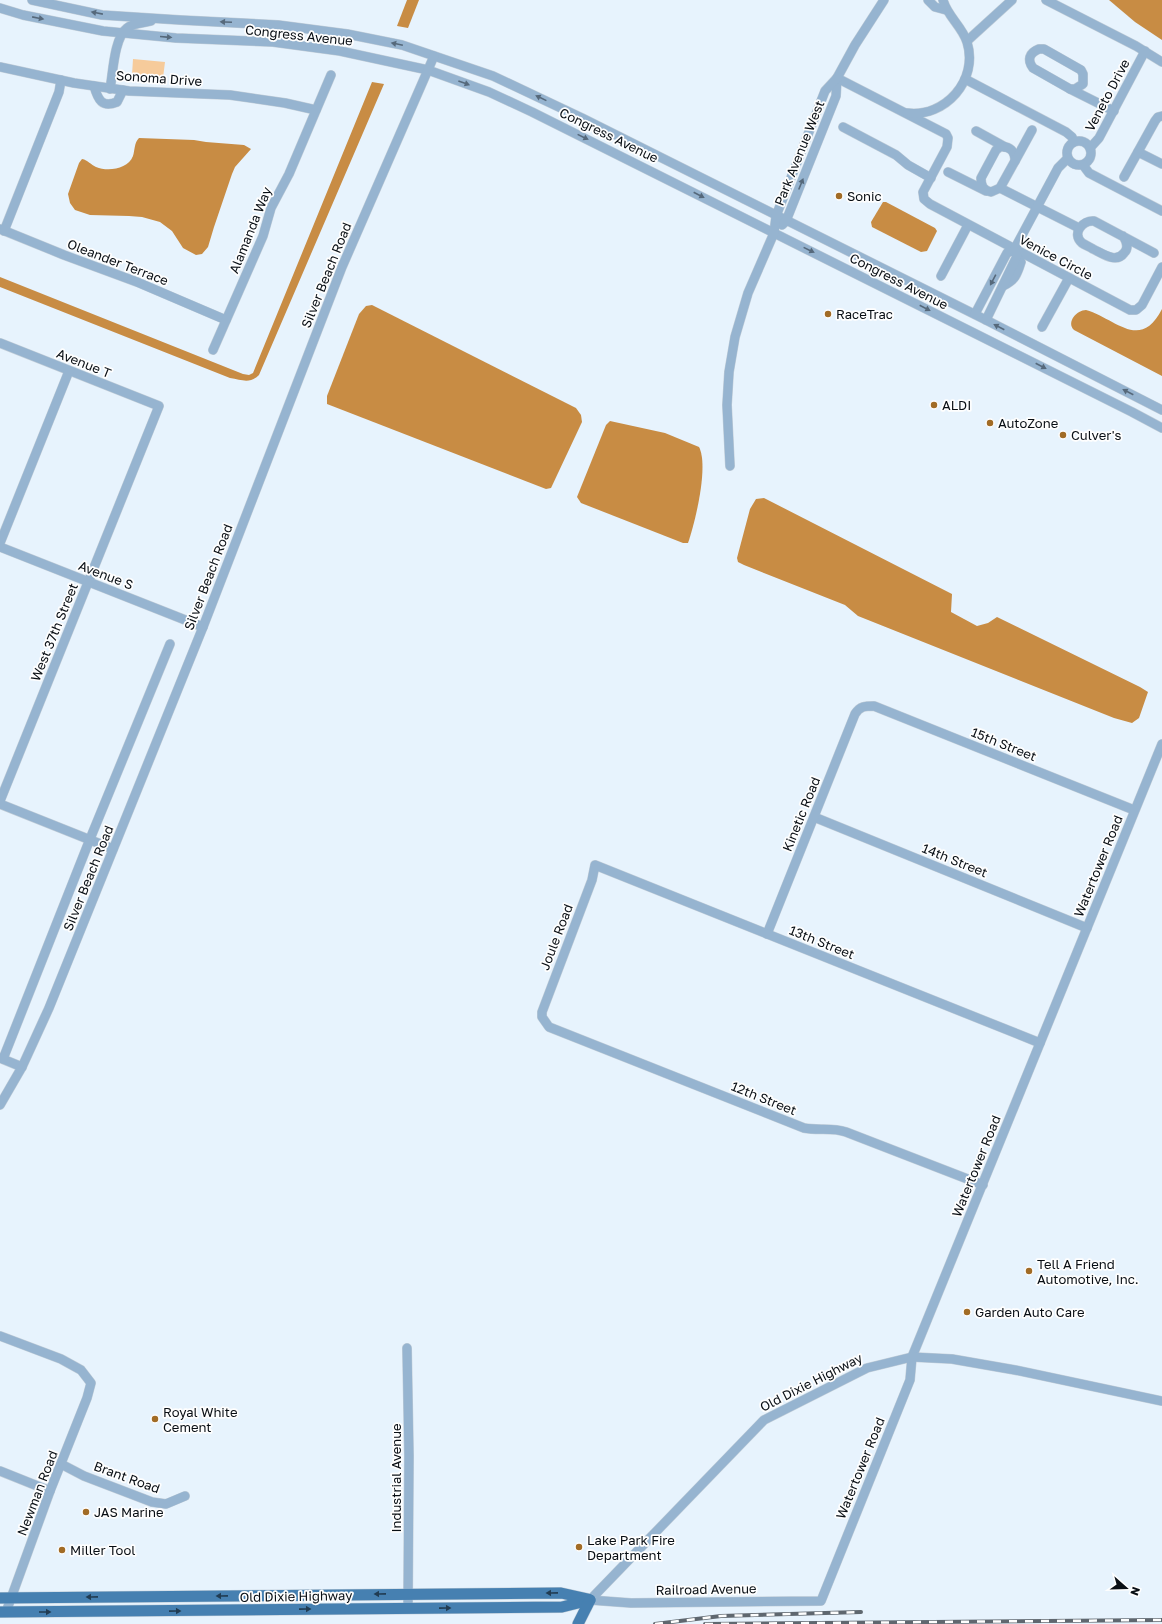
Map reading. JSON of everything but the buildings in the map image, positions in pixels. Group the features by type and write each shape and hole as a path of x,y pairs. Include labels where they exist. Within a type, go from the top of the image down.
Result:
{"main road":[{"name":"Old Dixie Highway","path":"6,1598 561,1593 590,1600"},
{"name":"Old Dixie Highway","path":"3,1612 562,1607 590,1600"},
{"path":"578,1624 590,1600"}],"street":[{"name":"Congress Avenue","path":"32,0 102,14 162,19 278,25 346,34 402,45 493,76 534,94 975,314 1162,410"},
{"name":"Park Avenue West","path":"730,466 727,405 729,372 735,337 748,293 774,233 776,216 825,91 837,78 855,45 884,0"},
{"path":"928,0 935,7 946,10"},
{"path":"896,109 916,114 935,110 951,98 964,79 969,59 967,41 964,33 946,10 943,0"},
{"path":"967,41 1012,0"},
{"path":"1046,0 1145,51 1162,62"},
{"name":"Congress Avenue","path":"0,8 23,15 103,31 176,38 273,42 328,49 428,70 489,92 532,112 1162,428"},
{"path":"110,89 117,46 122,33 127,28 135,25 162,19"},
{"path":"1070,89 1075,89 1083,84 1084,79 1081,70 1044,49 1039,49 1031,54 1029,59 1033,68 1070,89 1114,111"},
{"name":"Veneto Drive","path":"1090,148 1099,138 1145,51"},
{"name":"Silver Beach Road","path":"0,1105 22,1067 49,1008 203,627 342,267 434,56"},
{"name":"Sonoma Drive","path":"0,67 110,89 238,96 285,103 316,110"},
{"name":"Alamanda Way","path":"214,350 263,236 271,208 289,174 331,75"},
{"path":"837,78 946,134 949,143 931,178 908,165 896,155 843,127"},
{"name":"Park Avenue West","path":"774,233 786,221 836,96 837,78"},
{"path":"964,79 1066,132 1072,137 1074,142"},
{"path":"2,230 59,92 61,80"},
{"path":"94,86 97,97 102,103 109,105 117,102 123,90"},
{"path":"929,112 926,119 928,124 931,126"},
{"path":"1124,177 1155,121 1162,116"},
{"path":"976,130 1005,147 1010,148 1015,156 1015,161"},
{"path":"948,172 986,190 996,191 1000,188 1032,130"},
{"path":"1074,142 1083,142 1090,148 1091,155 1089,160 1083,165 1075,165 1068,158 1067,152 1069,147 1074,142"},
{"path":"986,190 981,183 981,178 996,150 1005,147"},
{"path":"1138,152 1162,164"},
{"path":"986,320 1037,208 1058,168 1068,158"},
{"path":"1083,165 1089,173 1162,211"},
{"name":"Venice Circle","path":"931,178 923,196 925,201 1016,253 1133,310 1136,310 1142,305 1162,267"},
{"path":"1000,188 1079,228"},
{"path":"1123,236 1127,247 1125,252 1122,256 1111,258 1082,243 1079,238 1079,228 1089,220 1094,221 1123,236 1154,253"},
{"path":"941,276 968,225"},
{"name":"Oleander Terrace","path":"2,230 64,256 137,282 226,320"},
{"path":"975,314 1007,253 1016,253"},
{"path":"1042,327 1069,278"},
{"name":"Avenue T","path":"0,343 159,406"},
{"path":"0,543 69,371"},
{"name":"West 37th Street","path":"0,801 159,406"},
{"name":"Avenue S","path":"0,547 203,627"},
{"name":"Silver Beach Road","path":"1,1058 170,644"},
{"name":"15th Street","path":"863,706 874,706 1134,810"},
{"name":"Kinetic Road","path":"767,934 855,714 858,709 863,706"},
{"name":"Watertower Road","path":"821,1601 910,1380 912,1357 1162,744"},
{"path":"0,804 113,849"},
{"name":"14th Street","path":"814,817 1087,928"},
{"name":"13th Street","path":"595,865 1040,1043"},
{"name":"Joule Road","path":"542,1017 544,1005 592,880 595,865"},
{"name":"12th Street","path":"542,1017 549,1027 804,1128 816,1130 834,1129 846,1132 983,1185"},
{"path":"1,1058 22,1067"},
{"name":"Newman Road","path":"0,1336 61,1359 81,1370 91,1383 87,1398 62,1464 6,1598 3,1612"},
{"name":"Industrial Avenue","path":"407,1348 408,1608"},
{"name":"Old Dixie Highway","path":"590,1600 764,1420 867,1368 912,1357 952,1358 1162,1400"},
{"name":"Brant Road","path":"62,1464 84,1476 152,1502 166,1504 185,1496"},
{"path":"0,1471 50,1491"},
{"name":"Railroad Avenue","path":"590,1600 631,1603 821,1601"}],"shaded area":[{"path":"407,0 419,0 408,28 397,26"},
{"path":"1109,0 1162,0 1162,40 1135,22"},
{"path":"133,59 165,62 163,78 132,75"},
{"path":"372,82 384,84 259,375 256,378 246,381 230,378 0,287 0,277 243,374 249,375 253,373"},
{"path":"139,138 194,140 244,145 251,149 235,167 208,247 202,254 196,255 183,248 172,231 160,222 142,217 90,215 75,210 70,203 68,194 79,163 82,159 94,166 106,169 122,167 127,164 133,156 136,142"},
{"path":"883,202 886,202 935,228 937,231 927,251 921,252 872,227 871,222"},
{"path":"372,305 576,408 581,415 582,422 551,488 546,489 327,404 327,396 359,314 366,306"},
{"path":"1162,309 1162,376 1074,330 1071,324 1076,314 1086,310 1127,329 1136,330 1145,328 1154,322"},
{"path":"610,421 665,433 699,447 702,456 702,480 697,509 688,543 683,543 581,503 577,497 606,425"},
{"path":"764,498 952,594 951,612 977,626 988,623 997,617 1140,687 1148,692 1139,718 1132,723 1114,718 858,616 845,605 738,562 737,558 750,509 756,499"}],"railway":[{"path":"655,1624 721,1616 861,1612"},
{"path":"705,1624 1162,1620"}],"place":[{"name":"Sonic","path":"839,196"},
{"name":"RaceTrac","path":"828,314"},
{"name":"ALDI","path":"934,405"},
{"name":"AutoZone","path":"990,423"},
{"name":"Culver's","path":"1063,435"},
{"name":"Tell A Friend Automotive, Inc.","path":"1029,1271"},
{"name":"Garden Auto Care","path":"967,1312"},
{"name":"Royal White Cement","path":"155,1419"},
{"name":"JAS Marine","path":"86,1512"},
{"name":"Lake Park Fire Department","path":"579,1547"},
{"name":"Miller Tool","path":"62,1550"}]}
